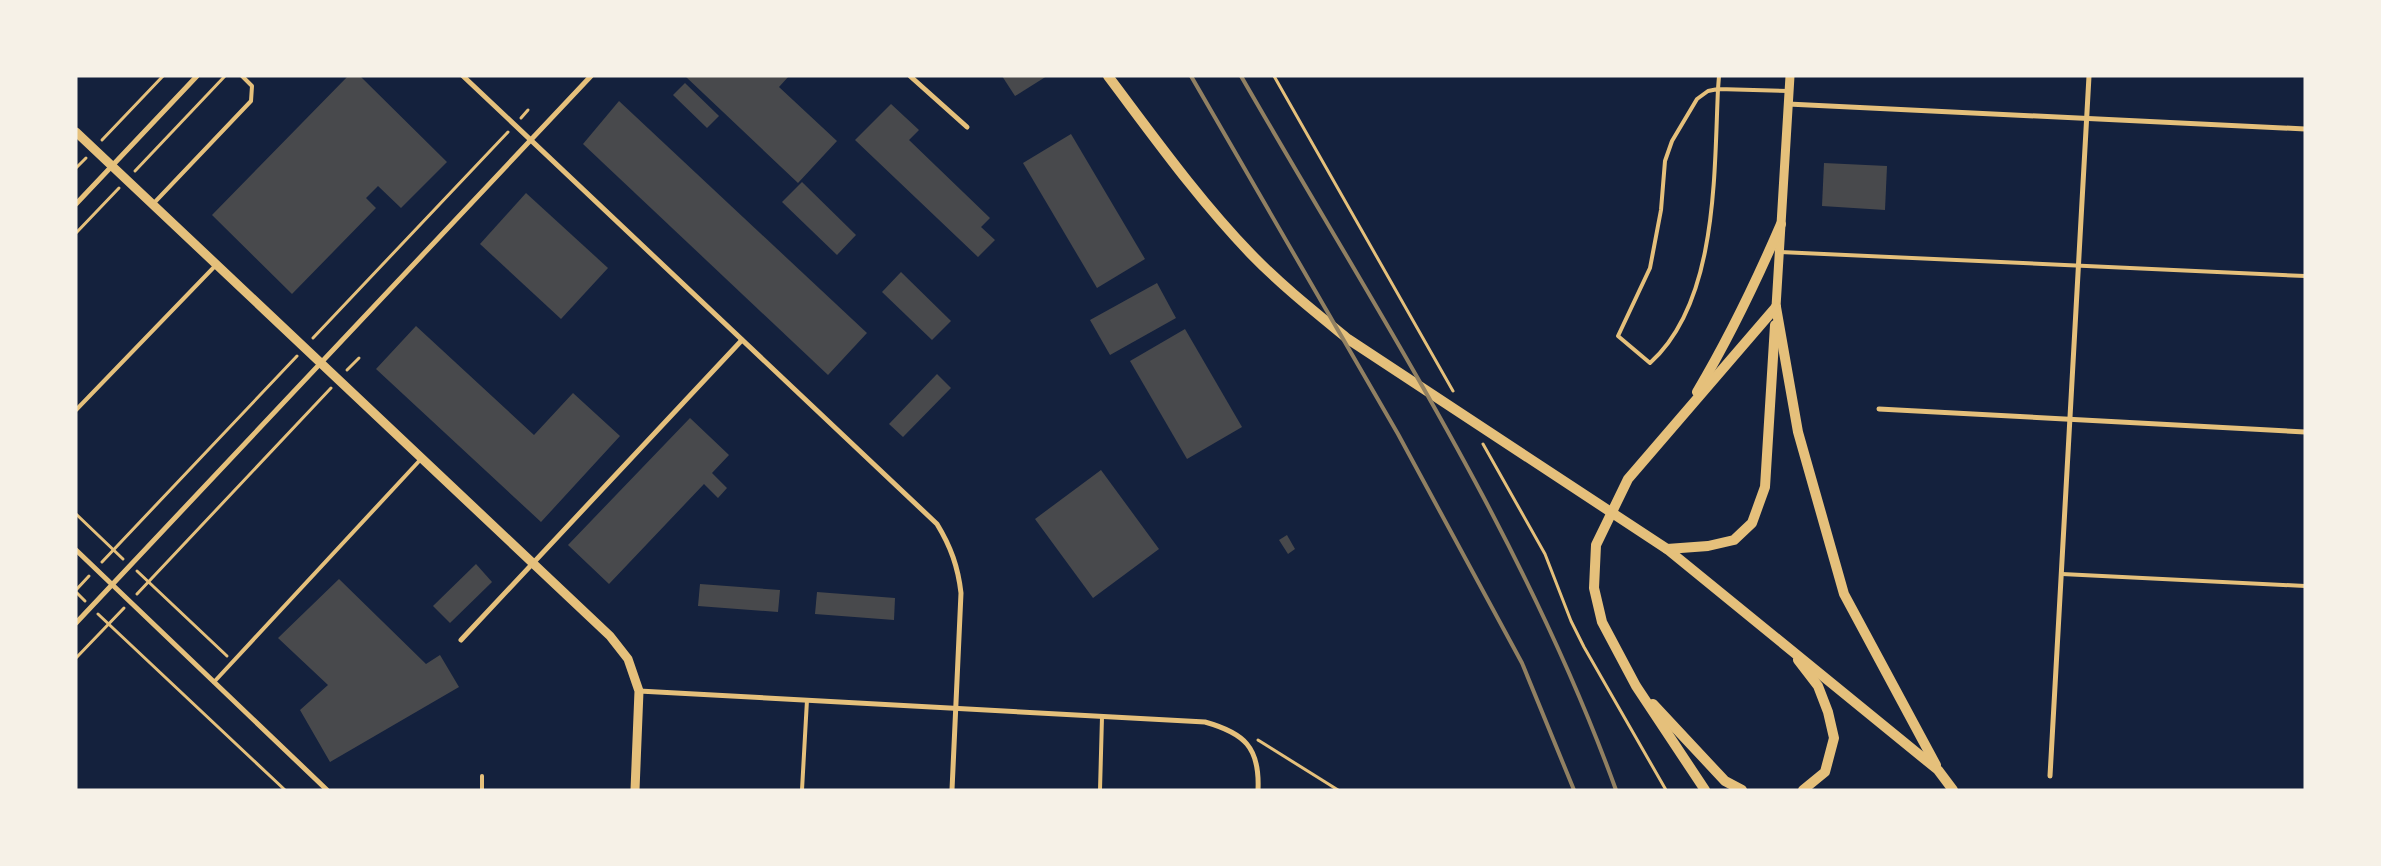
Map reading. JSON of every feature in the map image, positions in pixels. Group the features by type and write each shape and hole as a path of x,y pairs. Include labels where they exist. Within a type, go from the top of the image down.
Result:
{"main road":[{"path":"1108,76 1208,206 1251,254 1300,300 1348,339 1667,549 1938,770"},
{"path":"1682,416 1749,298 1781,224"},
{"path":"1667,549 1708,546 1734,540 1752,523 1765,487 1776,307"},
{"path":"1705,790 1636,686 1602,622 1594,588 1596,545 1628,479 1776,307"},
{"path":"1776,307 1798,432 1844,594 1938,770 1953,790"},
{"path":"1789,648 1818,686 1828,712 1834,738 1825,772 1803,790"},
{"path":"1636,686 1725,782 1742,790"}],"street":[{"path":"76,204 197,76"},
{"path":"463,76 937,524 950,546 958,569 961,593 952,790"},
{"path":"76,623 591,76"},
{"path":"910,76 967,127"},
{"path":"1776,307 1790,76"},
{"path":"2050,776 2089,76"},
{"path":"1788,104 2305,129"},
{"path":"76,132 610,636 628,659 639,691 635,790"},
{"path":"461,640 742,340"},
{"path":"1879,409 2305,432"},
{"path":"76,550 327,790"},
{"path":"639,691 1205,722 1228,729 1244,740 1255,756 1258,790"}],"lane":[{"path":"153,204 251,101 252,86 242,76"},
{"path":"1719,76 1718,89 1715,167 1709,226 1699,275 1684,319 1665,350 1650,363 1618,336 1650,268 1661,210 1665,161 1672,141 1697,99 1708,91 1718,89 1789,91"},
{"path":"1779,252 2305,276"},
{"path":"76,410 216,265"},
{"path":"214,682 421,459"},
{"path":"2062,574 2305,586"},
{"path":"802,790 807,700"},
{"path":"1100,790 1102,717"},
{"path":"482,776 482,790"}],"path":[{"path":"76,168 163,76"},
{"path":"76,233 224,76"},
{"path":"76,658 359,358"},
{"path":"76,514 233,662"},
{"path":"76,592 285,790"},
{"path":"1244,740 1254,737 1338,790"}],"building":[{"path":"348,76 360,76 447,162 401,208 378,186 366,198 376,208 292,294 212,215"},
{"path":"685,76 789,76 779,87 837,141 798,183"},
{"path":"1002,76 1047,76 1015,96"},
{"path":"685,83 719,116 707,128 673,95"},
{"path":"619,101 867,333 828,375 583,144"},
{"path":"891,104 919,130 909,140 990,218 981,227 995,240 978,257 855,140"},
{"path":"1071,134 1145,259 1097,288 1023,163"},
{"path":"1824,163 1887,166 1885,210 1822,206"},
{"path":"802,182 856,235 837,255 782,202"},
{"path":"526,193 608,268 561,319 480,244"},
{"path":"901,272 951,321 932,340 882,292"},
{"path":"1157,283 1176,318 1110,355 1090,320"},
{"path":"416,326 534,435 573,393 620,436 541,522 376,369"},
{"path":"1185,329 1242,427 1187,459 1130,361"},
{"path":"937,374 951,388 903,437 889,424"},
{"path":"690,418 729,455 712,473 727,488 718,498 704,484 609,584 568,545"},
{"path":"1101,470 1159,549 1093,598 1035,519"},
{"path":"1287,535 1295,549 1288,554 1279,540"},
{"path":"476,564 492,582 450,623 433,606"},
{"path":"339,579 426,664 440,655 459,687 330,762 300,710 328,685 278,638"},
{"path":"700,584 780,590 778,612 698,606"},
{"path":"817,592 895,598 894,620 815,614"}],"railway":[{"path":"1191,76 1398,434 1522,663 1574,790"},
{"path":"1241,76 1394,337 1492,514 1537,604 1579,696 1616,790"}]}
